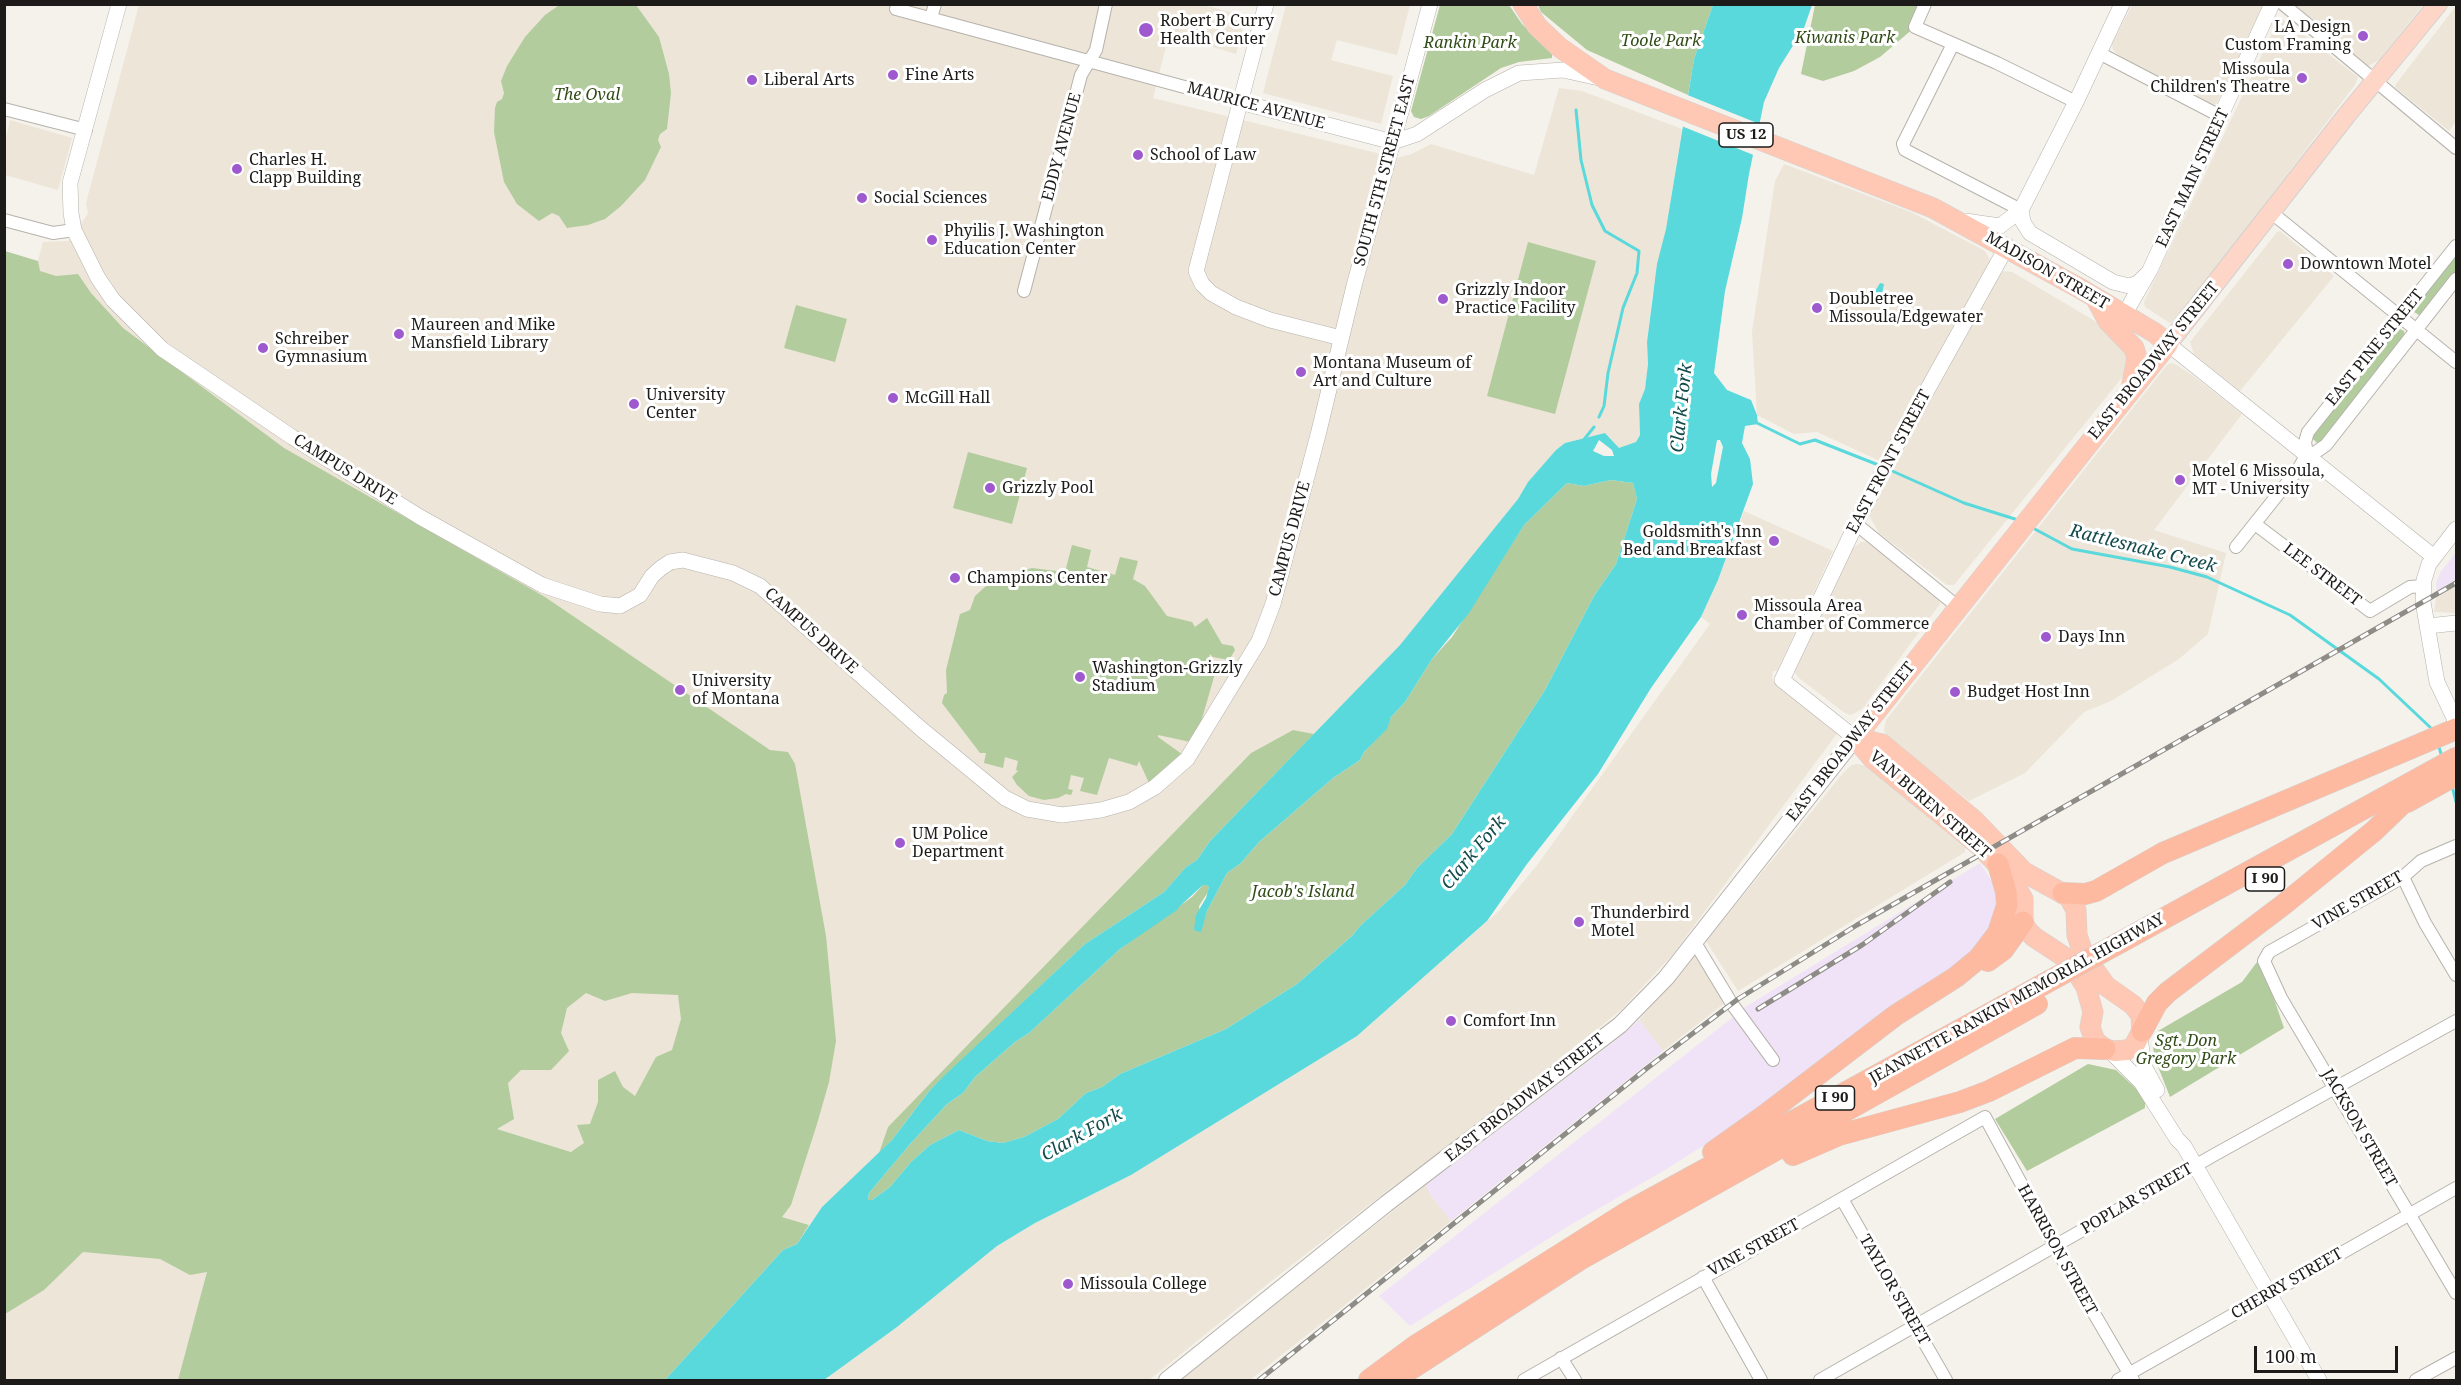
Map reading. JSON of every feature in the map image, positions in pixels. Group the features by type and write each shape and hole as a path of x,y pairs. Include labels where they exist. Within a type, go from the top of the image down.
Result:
{"highway":[{"name":"US 12","path":"1524,6 1538,26 1559,47 1605,79"},
{"name":"MADISON STREET","path":"1605,79 1904,195 1959,220 2155,333 2168,344"},
{"path":"2096,298 2108,321 2134,348 2137,358 2132,387"},
{"name":"EAST BROADWAY STREET","path":"1855,738 2168,344"},
{"path":"1629,1211 1765,1115 1896,1015 2003,950 2037,893 2085,894 2096,891 2163,853 2457,729"},
{"name":"VAN BUREN STREET","path":"1855,738 1872,758 1980,846 1998,864 2019,890 2030,934 2069,960 2078,971 2090,995 2093,1012 2091,1033 2096,1041 2108,1050"},
{"name":"VAN BUREN STREET","path":"1855,738 1882,744 1974,820 2024,872 2059,892"},
{"name":"JEANNETTE RANKIN MEMORIAL HIGHWAY","path":"2399,801 2457,758"},
{"name":"JEANNETTE RANKIN MEMORIAL HIGHWAY","path":"1394,1380 1581,1259 1680,1205 2045,992 2399,801 2457,775"},
{"path":"1680,1205 1839,1135 1989,1092 2012,1082 2067,1051 2085,1047 2127,1050 2141,1034 2157,1003 2168,992 2283,905 2374,831 2399,801"},
{"path":"1956,977 1979,958 1991,944 2003,921 2007,905 2006,892 1998,864"},
{"path":"2059,892 2074,903 2077,935 2084,956 2099,978 2139,1012 2142,1019 2141,1034"},
{"path":"2042,941 2062,939 2070,933 2076,921"},
{"name":"JEANNETTE RANKIN MEMORIAL HIGHWAY","path":"1369,1380 1415,1346 1629,1211 2045,992"},
{"path":"2093,1012 2104,1002 2121,998"}],"main road":[{"name":"EAST BROADWAY STREET","path":"2168,344 2438,4"},
{"name":"EAST BROADWAY STREET","path":"1167,1380 1386,1204 1620,1025 1657,989 1855,738"}],"street":[{"name":"CAMPUS DRIVE","path":"119,4 70,183 70,213 74,230 86,256 113,300 162,349 292,437 420,517 542,585 571,596 606,605 620,606 640,595 657,572 677,560 696,562 741,577 770,592 880,693 1005,798 1027,809 1056,814 1088,813 1114,807 1155,788 1187,759 1259,641 1273,604 1341,338"},
{"path":"932,18 935,4"},
{"name":"EDDY AVENUE","path":"1024,291 1081,75 1096,50 1106,4"},
{"path":"1266,4 1196,271 1202,284 1211,293 1236,307 1282,323 1341,338"},
{"name":"SOUTH 5TH STREET EAST","path":"1341,338 1430,4"},
{"path":"1925,4 1915,27 2076,102"},
{"path":"1959,220 2000,225 2020,210 2076,102 2122,4"},
{"name":"EAST MAIN STREET","path":"2124,315 2150,270 2272,4"},
{"path":"2283,4 2374,82 2457,148"},
{"name":"MAURICE AVENUE","path":"896,9 1393,142"},
{"path":"1953,44 1902,144 1905,150 2020,210"},
{"path":"2099,53 2222,117"},
{"name":"US 12","path":"1393,142 1417,134 1485,90 1519,73 1563,70 1605,79"},
{"path":"4,109 86,130"},
{"name":"MADISON STREET","path":"2020,210 2023,222 2030,233 2113,282 2132,285 2140,281 2150,270"},
{"path":"2272,213 2457,362"},
{"path":"4,220 53,233 74,230"},
{"name":"EAST PINE STREET","path":"2307,454 2305,442 2308,432 2457,246"},
{"name":"EAST FRONT STREET","path":"1855,738 1782,680 1890,457 2006,248"},
{"name":"EAST PINE STREET","path":"2236,546 2307,454 2316,452 2326,444 2457,279"},
{"name":"MADISON STREET","path":"2168,344 2434,557"},
{"path":"1856,524 1958,607"},
{"name":"LEE STREET","path":"2255,524 2370,611 2410,587 2424,586"},
{"path":"2457,529 2429,564 2423,602 2437,682 2457,722"},
{"path":"2428,626 2457,623"},
{"name":"VINE STREET","path":"2264,961 2268,952 2403,877 2421,861 2455,847"},
{"path":"2403,877 2425,923 2457,975"},
{"path":"1694,941 1732,1004 1773,1060"},
{"name":"JACKSON STREET","path":"2264,961 2281,998 2457,1293"},
{"name":"POPLAR STREET","path":"1820,1380 2336,1087 2457,1021"},
{"path":"2141,1034 2144,1066 2181,1134 2184,1146 2319,1380"},
{"name":"VAN BUREN STREET","path":"2108,1050 2141,1082 2177,1139 2184,1146"},
{"name":"VINE STREET","path":"1524,1380 1985,1117"},
{"name":"HARRISON STREET","path":"1985,1117 2055,1246 2131,1377"},
{"name":"CHERRY STREET","path":"2118,1380 2131,1377 2270,1294 2457,1188"},
{"name":"TAYLOR STREET","path":"1842,1199 1946,1380"},
{"path":"1703,1277 1761,1380"},
{"path":"1562,1358 1575,1380"},
{"path":"2416,1380 2457,1358"}],"shaded area":[{"name":"University of Montana","path":"139,5 1203,5 1246,16 1236,54 1169,34 1153,98 1397,158 1412,154 1431,144 1534,175 1559,88 1582,91 1682,129 1666,229 1652,296 1645,389 1639,404 1640,435 1636,442 1626,447 1619,448 1605,433 1565,443 1556,450 1528,482 1518,499 1400,645 1314,734 1293,730 1251,753 888,1127 879,1153 822,1207 809,1225 266,1058 178,1380 5,1380 5,381 43,242 68,241 88,214 86,203"},
{"path":"1286,5 1410,5 1397,55 1337,40 1331,60 1393,76 1381,124 1263,93"},
{"path":"2132,5 2264,5 2264,11 2216,104 2212,105 2118,55 2113,50 2112,44"},
{"path":"2292,5 2423,5 2379,60 2368,66"},
{"path":"2456,6 2456,121 2449,131 2395,87"},
{"path":"2280,17 2358,77 2355,85 2177,319 2170,323 2145,307 2144,302"},
{"path":"10,120 72,138 58,190 5,175 5,142"},
{"path":"1784,164 1911,212 1985,251 1990,260 1989,267 1880,461 1817,432 1794,434 1757,415 1752,332 1775,181"},
{"path":"2280,231 2334,276 2240,391 2194,354 2190,342"},
{"path":"2004,271 2012,272 2095,321 2131,347 2129,369 1954,585 1947,585 1879,533 1869,515 1997,277"},
{"path":"2171,363 2192,375 2242,414 2154,530 2226,553 2208,634 2179,659 2111,701 2084,712 2025,773 1969,801 1887,737 1884,730 1886,720 2167,365"},
{"path":"1744,511 1833,551 1777,671 1773,671 1772,678 1775,683 1837,730 1836,735 1673,954 1622,1009 1508,1102 1392,1187 1149,1380 832,1380 828,1377 897,1327 997,1246 1035,1223 1131,1175 1357,1036 1500,910 1538,864 1710,624 1701,617 1718,580"},
{"path":"1861,542 1867,542 1939,599 1940,604 1862,709 1851,715 1845,713 1799,678 1795,673 1795,665 1853,548"},
{"path":"2456,552 2456,579 2437,591 2436,584 2440,573"},
{"path":"2456,579 2456,613 2434,612 2437,591"},
{"path":"1857,764 1866,766 1965,848 1965,852 1738,991 1706,941 1844,772"},
{"path":"1980,863 1993,883 1997,899 1995,917 1987,935 1967,959 1777,1099 1410,1326 1379,1296 1747,1006"},
{"path":"1697,952 1726,1002 1663,1051 1639,1020"},
{"path":"1639,1020 1663,1051 1451,1221 1430,1194 1426,1185 1610,1045"},
{"path":"1426,1185 1430,1194 1451,1221 1250,1380 1179,1380"}],"green space":[{"name":"The Oval","path":"561,4 636,5 659,37 669,74 671,93 667,129 660,134 658,140 661,147 645,180 621,206 605,219 588,225 567,228 559,216 552,213 539,221 517,204 504,182 494,132 495,108 504,93 501,81 507,66 525,37 545,15"},
{"name":"Rankin Park","path":"1440,5 1509,5 1522,24 1552,54 1552,58 1519,62 1501,68 1429,116 1421,119 1414,117 1411,111"},
{"name":"Toole Park","path":"1538,5 1713,5 1694,59 1688,95 1587,50 1541,12"},
{"name":"Kiwanis Park","path":"1815,5 1925,5 1915,27 1880,57 1854,71 1823,81 1801,74"},
{"path":"1528,242 1596,261 1555,414 1487,396"},
{"path":"5,251 38,261 40,271 56,276 78,274 91,293 123,328 284,448 545,597 770,750 788,752 795,764 826,936 836,1041 829,1082 817,1124 791,1205 782,1217 809,1225 797,1244 783,1250 665,1380 178,1380 207,1272 190,1275 160,1259 83,1252 44,1290 5,1314","holes":["586,993 605,1001 632,993 678,995 681,1019 672,1050 656,1057 635,1096 623,1087 615,1071 598,1080 598,1102 590,1124 577,1125 584,1143 571,1152 497,1129 514,1119 508,1083 521,1070 551,1070 569,1051 561,1033 567,1008"]},
{"path":"2456,256 2456,272 2422,315 2414,312 2415,308"},
{"path":"796,305 847,319 835,362 784,348"},
{"path":"2398,328 2404,331 2405,336 2317,443 2313,435"},
{"name":"Grizzly Pool","path":"968,452 1027,468 1012,524 953,508"},
{"name":"Jacob's Island","path":"1611,480 1633,483 1637,499 1616,564 1594,596 1545,690 1452,834 1417,868 1405,885 1297,984 1226,1029 1120,1074 1102,1087 1086,1093 1058,1119 1024,1137 1003,1143 987,1141 959,1130 930,1145 911,1162 890,1187 872,1200 868,1200 869,1193 911,1143 947,1104 963,1093 975,1077 1015,1042 1029,1033 1120,949 1206,885 1209,887 1208,892 1199,906 1202,925 1227,873 1241,863 1259,842 1333,778 1360,760 1364,752 1386,729 1391,717 1405,702 1432,659 1452,637 1524,525 1567,483 1584,486"},
{"name":"Washington-Grizzly Stadium","path":"1072,545 1091,550 1087,567 1115,575 1120,557 1138,561 1133,579 1145,586 1167,616 1192,622 1195,627 1207,618 1222,644 1233,646 1235,650 1229,660 1213,657 1210,654 1206,667 1216,670 1195,743 1158,735 1186,757 1149,783 1139,761 1137,766 1109,758 1097,795 1080,791 1084,778 1071,775 1068,789 1073,790 1071,795 1066,794 1044,800 1029,796 1017,785 1012,777 1018,771 1016,770 1018,761 1005,757 1003,768 984,763 986,753 980,753 942,703 947,693 946,670 960,614 970,610 975,596 985,587 1012,573 1032,568 1065,572"},
{"path":"1293,730 1314,734 1210,841 1197,860 1186,867 1164,892 1085,944 930,1090 892,1140 879,1153 888,1127 1251,753"},
{"name":"Sgt. Don Gregory Park","path":"2260,958 2284,1028 2170,1097 2155,1059 2153,1047 2158,1031 2242,982"},
{"path":"2088,1064 2116,1070 2145,1097 2145,1108 2027,1171 1995,1119"}],"water":[{"name":"Clark Fork","path":"1713,5 1812,5 1804,28 1779,68 1764,102 1742,218 1725,291 1714,373 1727,390 1751,400 1757,415 1758,424 1745,426 1742,443 1750,459 1753,484 1718,580 1701,617 1651,688 1598,774 1527,864 1487,921 1357,1036 1131,1175 1035,1223 997,1246 897,1327 824,1380 665,1380 783,1250 797,1244 822,1207 892,1140 930,1090 945,1075 1085,944 1164,892 1186,867 1197,860 1210,841 1400,645 1518,499 1528,482 1556,450 1565,443 1605,433 1619,448 1636,442 1640,435 1639,404 1645,389 1648,364 1647,342 1657,264 1666,229 1694,59","holes":["1599,440 1612,450 1614,456 1604,456 1593,451","1717,440 1720,440 1723,447 1716,483 1712,487 1711,474","1611,480 1633,483 1637,499 1616,564 1594,596 1545,690 1452,834 1417,868 1405,885 1297,984 1226,1029 1120,1074 1102,1087 1086,1093 1058,1119 1024,1137 1003,1143 987,1141 959,1130 930,1145 911,1162 890,1187 872,1200 868,1200 869,1193 911,1143 947,1104 963,1093 975,1077 1015,1042 1029,1033 1120,949 1177,910 1203,885 1206,885 1209,887 1206,898 1196,915 1194,930 1201,932 1207,911 1227,873 1241,863 1259,842 1333,778 1360,760 1364,752 1387,729 1391,717 1405,702 1432,659 1469,613 1524,525 1567,483 1584,486"]},
{"path":"1880,283 1884,284 1882,294 1884,299 1879,306 1875,305 1874,293"}],"pier":[{"path":"1685,94 1762,125 1756,156 1679,125"}],"waterway":[{"path":"1576,110 1581,160 1592,205 1605,231 1639,251 1637,273 1623,308 1608,373 1604,406 1599,417"},
{"name":"Rattlesnake Creek","path":"1755,422 1800,444 1815,440 1881,466"},
{"path":"1582,442 1594,427"},
{"name":"Rattlesnake Creek","path":"1890,470 1964,503 2018,520"},
{"name":"Rattlesnake Creek","path":"2031,527 2072,549 2170,567 2207,577 2290,615 2379,679 2432,729"},
{"name":"Rattlesnake Creek","path":"2438,744 2442,757"},
{"name":"Rattlesnake Creek","path":"2452,786 2456,802"}],"railway":[{"path":"1259,1380 1646,1069 1738,999 1857,925 2456,583"},
{"path":"1758,1009 1862,945 1950,882"}],"place":[{"name":"Robert B Curry Health Center","path":"1146,30"},
{"name":"LA Design Custom Framing","path":"2363,36"},
{"name":"Fine Arts","path":"893,75"},
{"name":"Missoula Children's Theatre","path":"2302,78"},
{"name":"Liberal Arts","path":"752,80"},
{"name":"School of Law","path":"1138,155"},
{"name":"Charles H. Clapp Building","path":"237,169"},
{"name":"Social Sciences","path":"862,198"},
{"name":"Phyilis J. Washington Education Center","path":"932,240"},
{"name":"Downtown Motel","path":"2288,264"},
{"name":"Grizzly Indoor Practice Facility","path":"1443,299"},
{"name":"Doubletree Missoula/Edgewater","path":"1817,308"},
{"name":"Maureen and Mike Mansfield Library","path":"399,334"},
{"name":"Schreiber Gymnasium","path":"263,348"},
{"name":"Montana Museum of Art and Culture","path":"1301,372"},
{"name":"McGill Hall","path":"893,398"},
{"name":"University Center","path":"634,404"},
{"name":"Motel 6 Missoula, MT - University","path":"2180,480"},
{"name":"Grizzly Pool","path":"990,488"},
{"name":"Goldsmith's Inn Bed and Breakfast","path":"1774,541"},
{"name":"Champions Center","path":"955,578"},
{"name":"Missoula Area Chamber of Commerce","path":"1742,615"},
{"name":"Days Inn","path":"2046,637"},
{"name":"Washington-Grizzly Stadium","path":"1080,677"},
{"name":"University of Montana","path":"680,690"},
{"name":"Budget Host Inn","path":"1955,692"},
{"name":"UM Police Department","path":"900,843"},
{"name":"Thunderbird Motel","path":"1579,922"},
{"name":"Comfort Inn","path":"1451,1021"},
{"name":"Missoula College","path":"1068,1284"}]}
